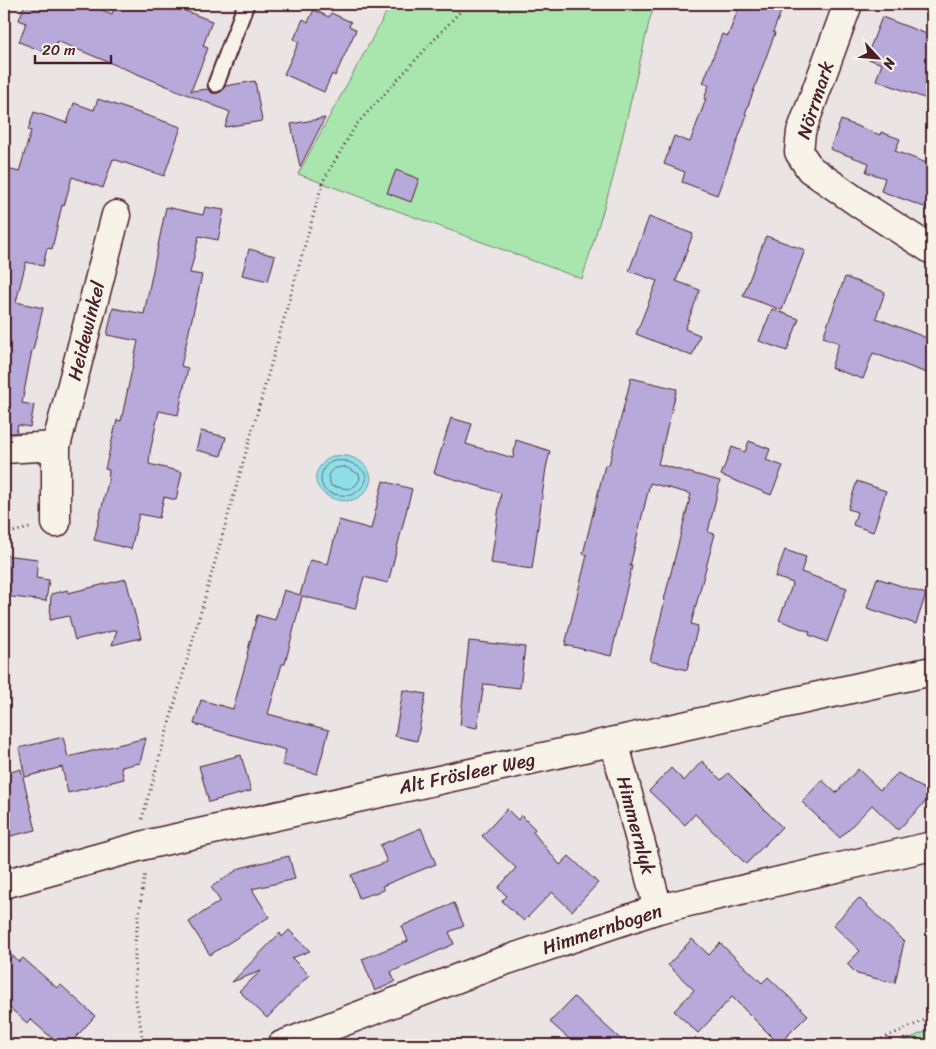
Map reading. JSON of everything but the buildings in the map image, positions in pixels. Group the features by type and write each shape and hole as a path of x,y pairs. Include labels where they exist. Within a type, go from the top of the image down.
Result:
{"street":[{"name":"Nörrmark","path":"848,4 801,132 799,152 810,169 863,206 932,250"},
{"name":"Heidewinkel","path":"56,523 56,446 116,215"},
{"path":"4,449 56,446"},
{"name":"Alt Frösleer Weg","path":"4,884 145,844 932,671"},
{"name":"Himmernlyk","path":"614,741 658,909"},
{"name":"Himmernbogen","path":"282,1045 495,964 658,909 932,846"}],"lane":[{"path":"216,84 246,4"}],"path":[{"path":"144,1045 135,995 134,942 146,866 145,844 141,825 323,181 356,125 468,4"},
{"path":"868,1045 932,1017"},
{"path":"4,1040 9,1045"}],"green space":[{"path":"391,4 656,4 650,18 613,178 582,279 298,174"},
{"path":"932,1029 932,1045 894,1045"}],"water":[{"path":"332,456 354,458 368,469 371,480 369,486 356,499 345,501 334,499 324,494 318,486 316,477 320,467"}]}
